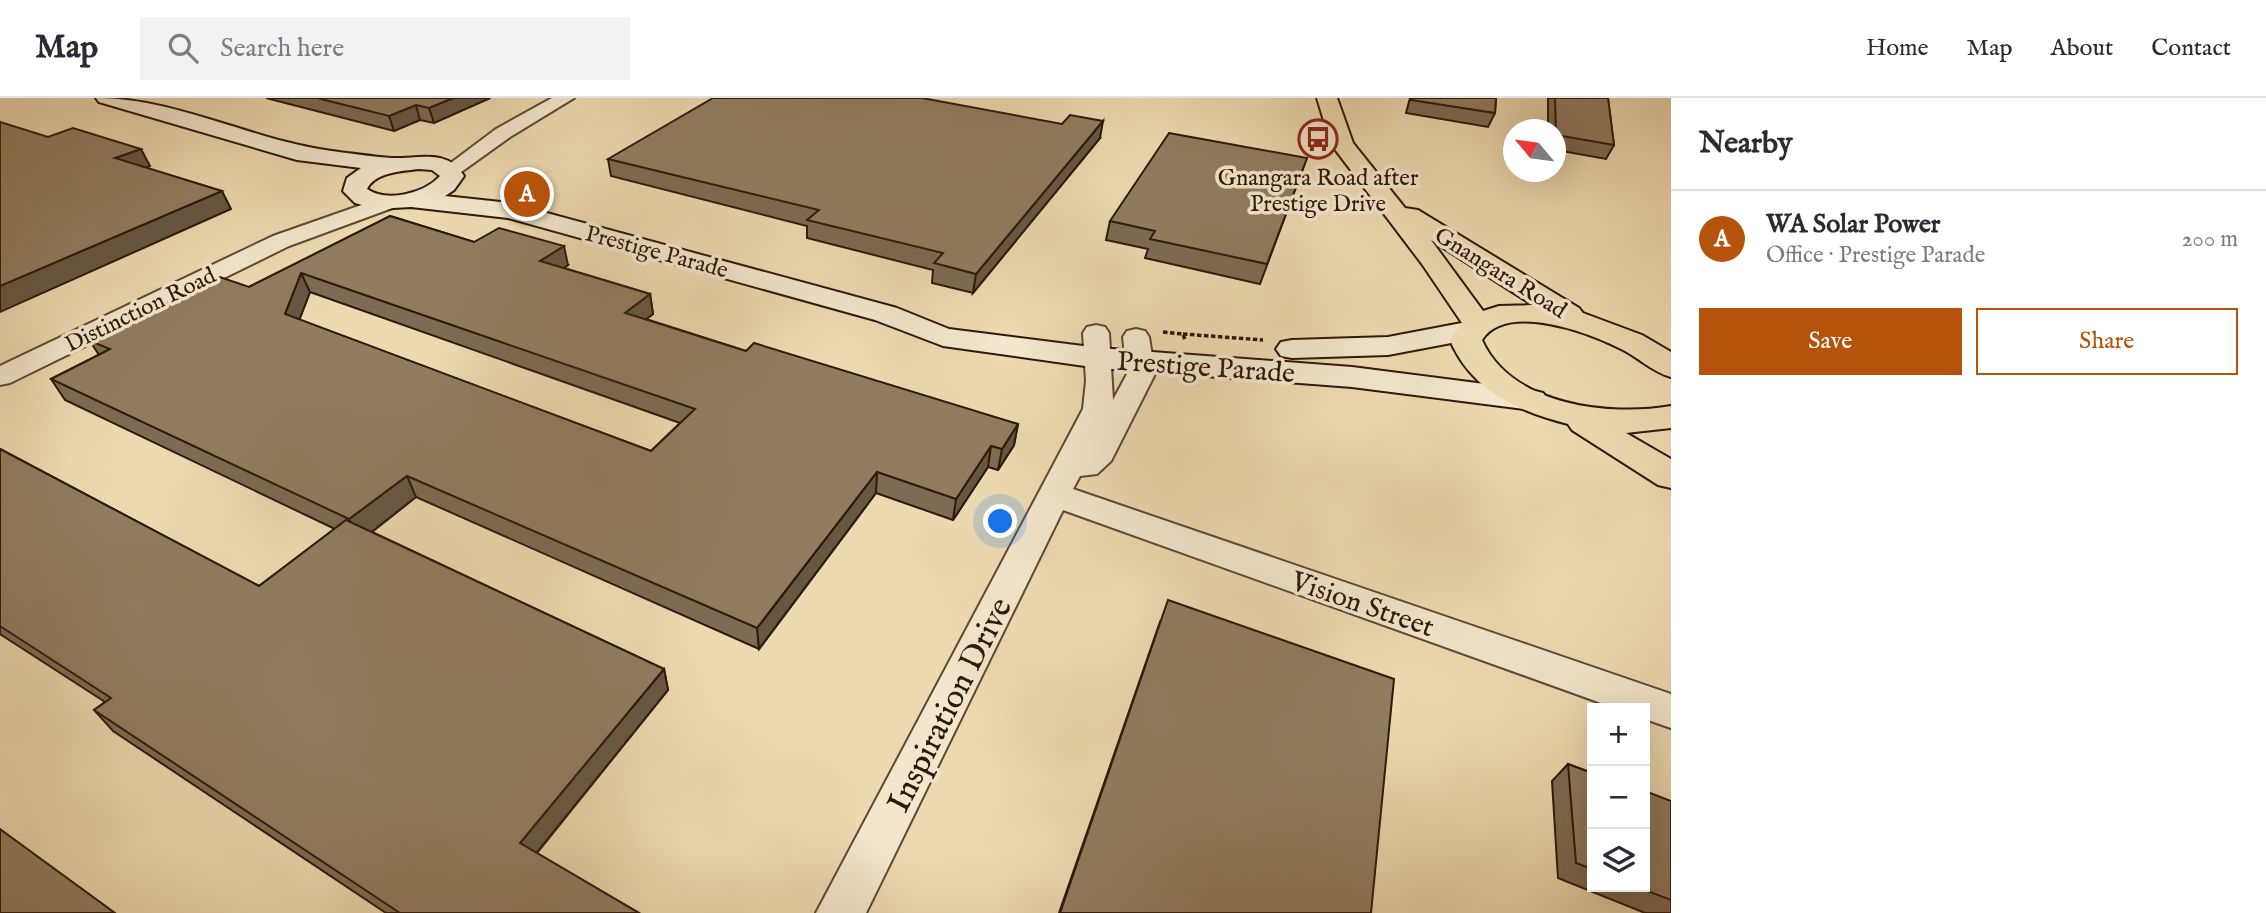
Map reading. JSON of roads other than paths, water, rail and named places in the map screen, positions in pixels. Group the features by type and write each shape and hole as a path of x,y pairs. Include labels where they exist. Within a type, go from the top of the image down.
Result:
{"main road":[{"name":"Gnangara Road","path":"1327,98 1342,144 1386,201 1474,327 1502,315 1539,314 1581,322 1632,340 1671,367"},
{"name":"Gnangara Road","path":"1386,201 1581,322"},
{"path":"1474,327 1466,340 1476,362 1498,382 1531,400 1572,415 1613,423 1650,423 1671,417"},
{"path":"1572,415 1671,476"}],"street":[{"path":"106,98 305,155 393,165"},
{"path":"305,155 356,187 370,173 393,165 419,162 503,132 565,98"},
{"path":"399,201 442,189 450,176 503,132"},
{"name":"Prestige Parade","path":"419,162 433,163 510,211"},
{"name":"Prestige Parade","path":"356,187 365,199 510,211 886,314 943,337 1138,350 1531,400"},
{"name":"Distinction Road","path":"281,241 356,187"},
{"name":"Distinction Road","path":"0,377 281,241 399,201"},
{"name":"Prestige Parade","path":"1138,350 1246,345 1311,351 1388,346 1474,327"},
{"path":"1632,340 1671,351"},
{"path":"1246,345 1272,361 1376,379"},
{"name":"Inspiration Drive","path":"841,913 1098,409 1098,346"},
{"name":"Inspiration Drive","path":"1056,495 1100,454 1142,374 1138,350"},
{"name":"Vision Street","path":"1056,495 1671,711"}],"place":[{"name":"Gnangara Road after Prestige Drive","path":"1318,139"},
{"name":"WA Solar Power","path":"527,194"}]}
